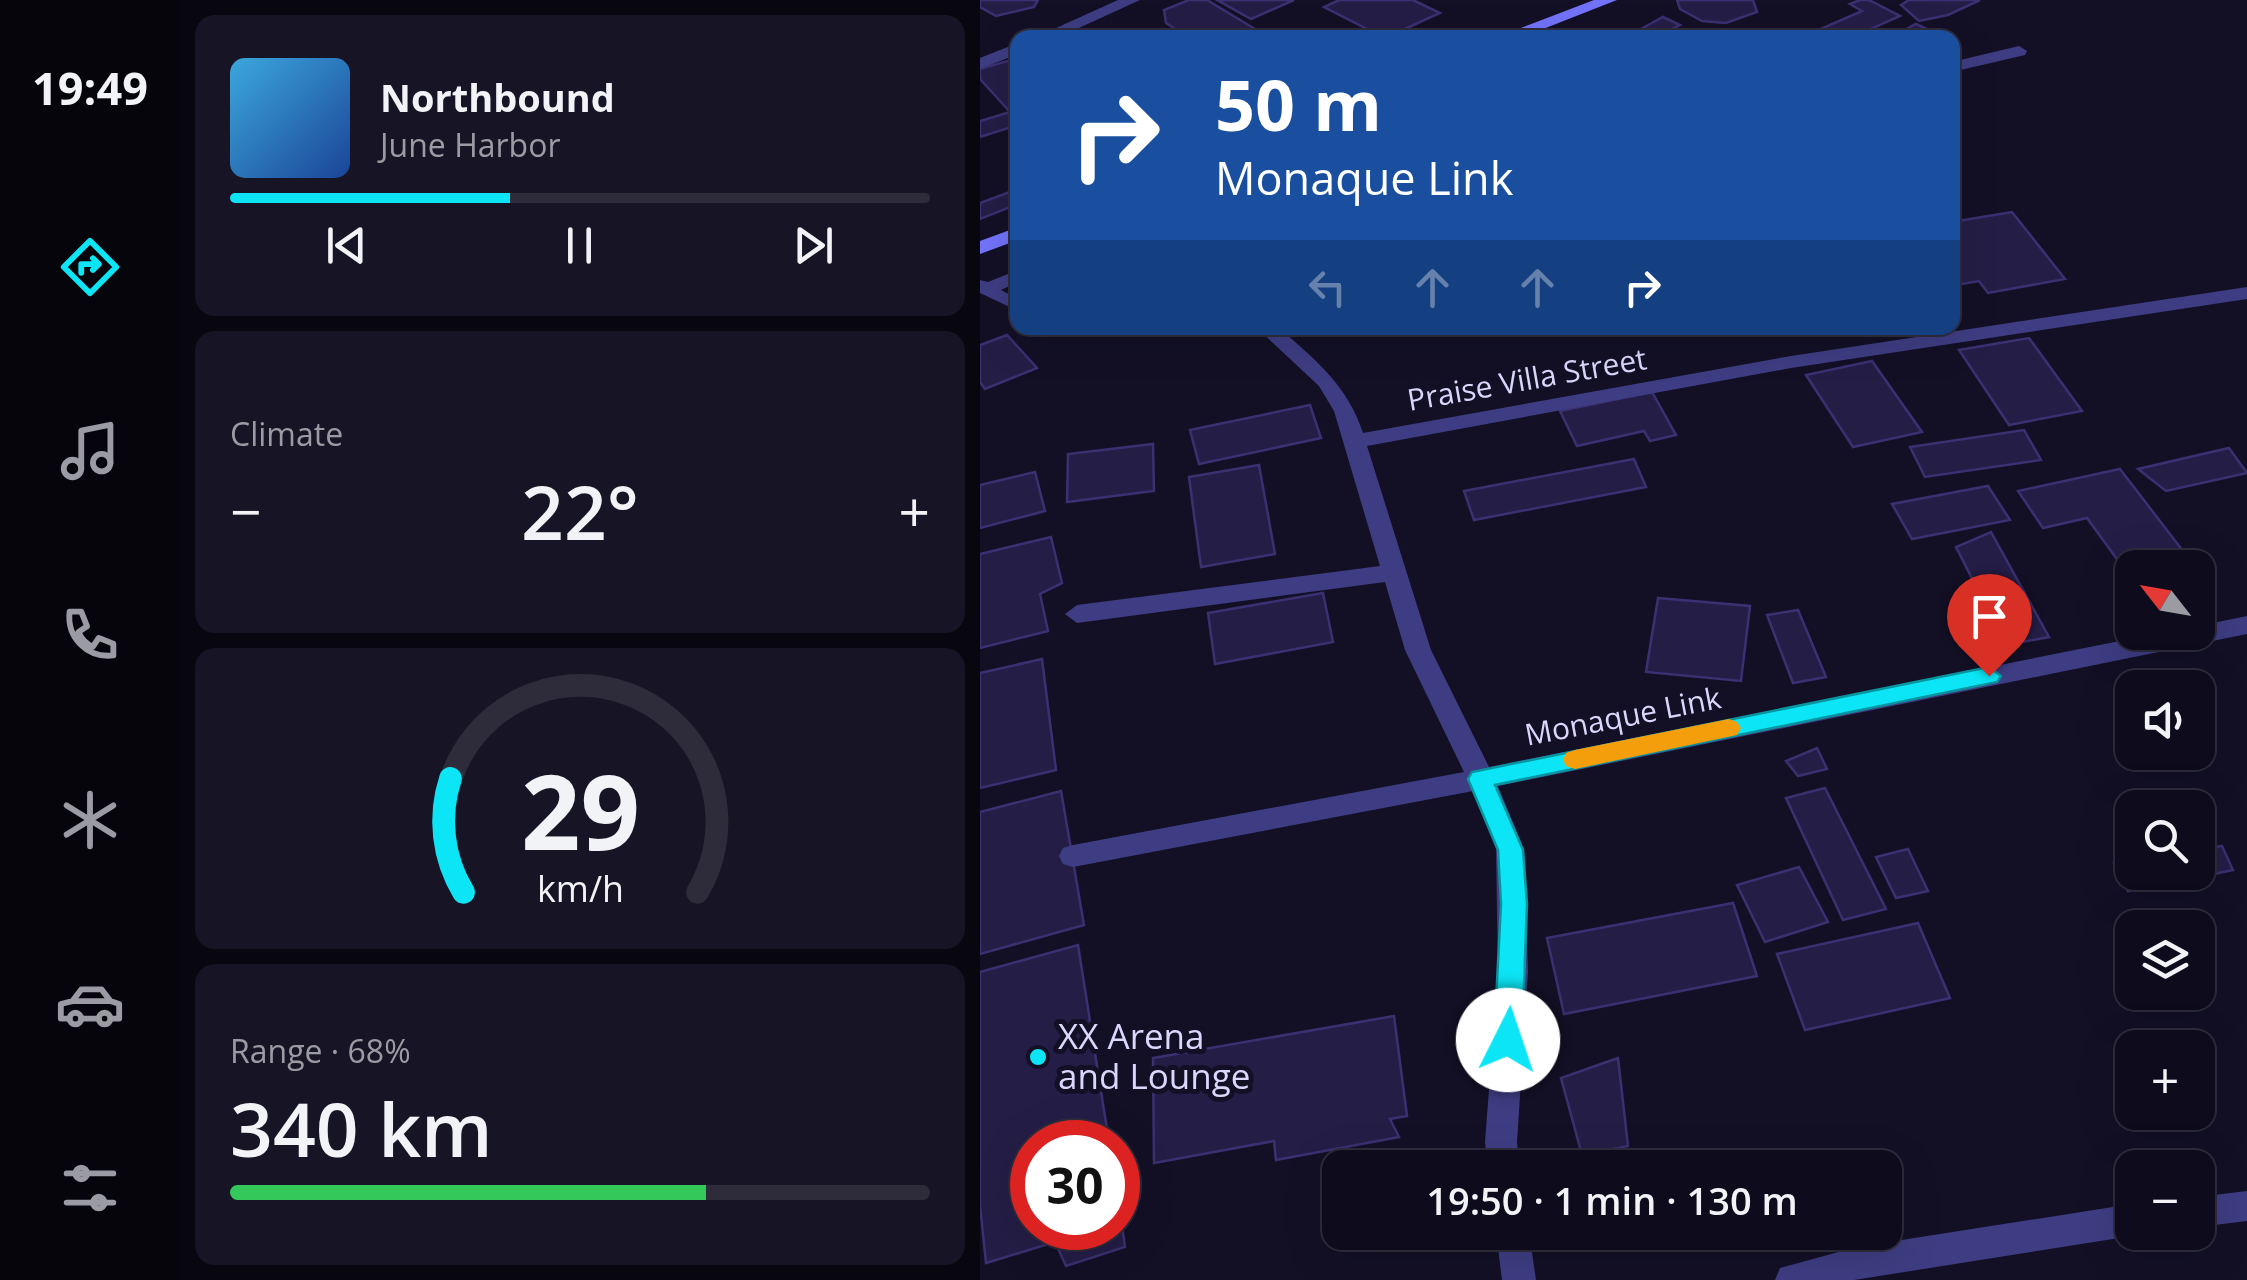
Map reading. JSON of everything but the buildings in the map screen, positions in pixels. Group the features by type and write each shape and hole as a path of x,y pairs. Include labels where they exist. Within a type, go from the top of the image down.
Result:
{"main road":[{"path":"1525,30 1609,0"},
{"path":"980,248 1010,236"}],"street":[{"path":"1061,30 1132,0"},
{"path":"980,64 1010,51"},
{"path":"1960,65 2020,51"},
{"name":"Praise Villa Street","path":"1357,441 1791,362 2244,292"},
{"path":"1275,335 1327,382 1345,410 1418,650 1510,850 1514,904 1502,1150"},
{"path":"1077,614 1392,573"},
{"name":"Monaque Link","path":"1073,856 1480,779 2247,625"},
{"path":"2215,1210 2247,1206"},
{"path":"1792,1280 1857,1262 2115,1223"},
{"path":"1515,1250 1519,1280"}],"lane":[{"path":"983,287 1010,278"},
{"path":"983,287 1010,302"}],"slow traffic":[{"path":"1575,760 1729,728"}],"place":[{"name":"XX Arena and Lounge","path":"1038,1057"}],"route":[{"path":"1508,1040 1514,904 1510,850 1480,779 1989,676"}]}
